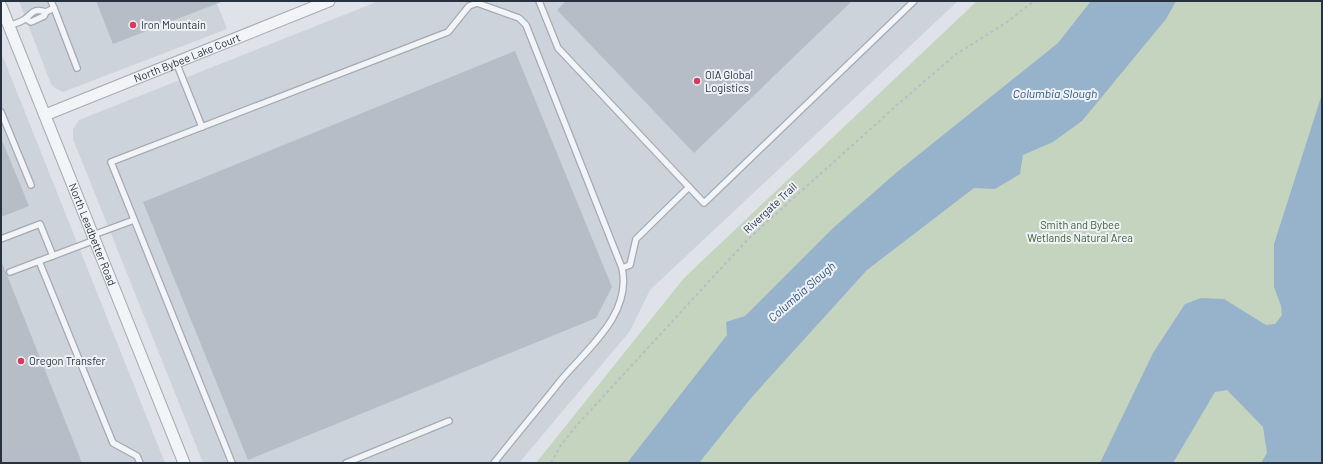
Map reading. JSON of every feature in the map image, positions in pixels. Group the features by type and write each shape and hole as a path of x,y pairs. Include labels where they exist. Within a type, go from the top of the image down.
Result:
{"street":[{"name":"North Bybee Lake Court","path":"45,115 329,1"},
{"name":"North Leadbetter Road","path":"1,6 184,463"}],"lane":[{"path":"51,1 77,68"},
{"path":"539,1 558,48 704,203 914,1"},
{"path":"232,463 111,162 448,32 468,4 477,3 519,18 526,25 622,268 625,280 622,295 614,315 598,341 566,374 494,463"},
{"path":"26,19 32,22 39,20 46,12 54,8"},
{"path":"9,26 26,19 29,14 35,11 46,12"},
{"path":"176,62 202,127"},
{"path":"1,112 31,185"},
{"path":"622,268 630,265 636,239 689,187"},
{"path":"10,272 53,256 134,220"},
{"path":"1,239 40,224 53,256"},
{"path":"40,261 112,443 137,456 140,463"},
{"path":"346,463 449,421"}],"path":[{"name":"Rivergate Trail","path":"551,463 561,445 576,425 748,239 891,110 955,55 1006,22 1034,1"}],"shaded area":[{"path":"19,1 216,1 227,29 63,92 51,84"},
{"path":"379,1 958,1 650,290 630,331 519,463 203,463 73,139 73,129 79,120"},
{"path":"1,52 165,463 1,463"}],"green space":[{"name":"Smith and Bybee Wetlands Natural Area","path":"977,1 1322,1 1322,463 536,463 684,278"}],"water":[{"name":"Columbia Slough","path":"1091,1 1176,1 1166,19 1082,121 1053,142 1023,155 1020,174 995,189 974,188 867,270 751,398 699,463 627,463 727,335 726,322 745,316 832,229 897,172 1058,43"},
{"path":"1322,94 1322,463 1261,463 1267,453 1263,427 1227,390 1215,392 1173,463 1100,463 1153,353 1185,304 1201,298 1224,299 1266,325 1275,324 1282,315 1281,306 1274,287 1274,244"}],"building":[{"name":"Iron Mountain","path":"96,1 221,1 221,2 113,44"},
{"name":"OIA Global Logistics","path":"566,1 852,1 694,153 557,10"},
{"path":"515,51 612,287 596,318 248,460 143,202"},
{"path":"1,138 29,206 1,217"},
{"name":"Oregon Transfer","path":"1,260 82,463 1,463"}],"place":[{"name":"Iron Mountain","path":"133,25"},
{"name":"OIA Global Logistics","path":"697,81"},
{"name":"Oregon Transfer","path":"21,361"}]}
